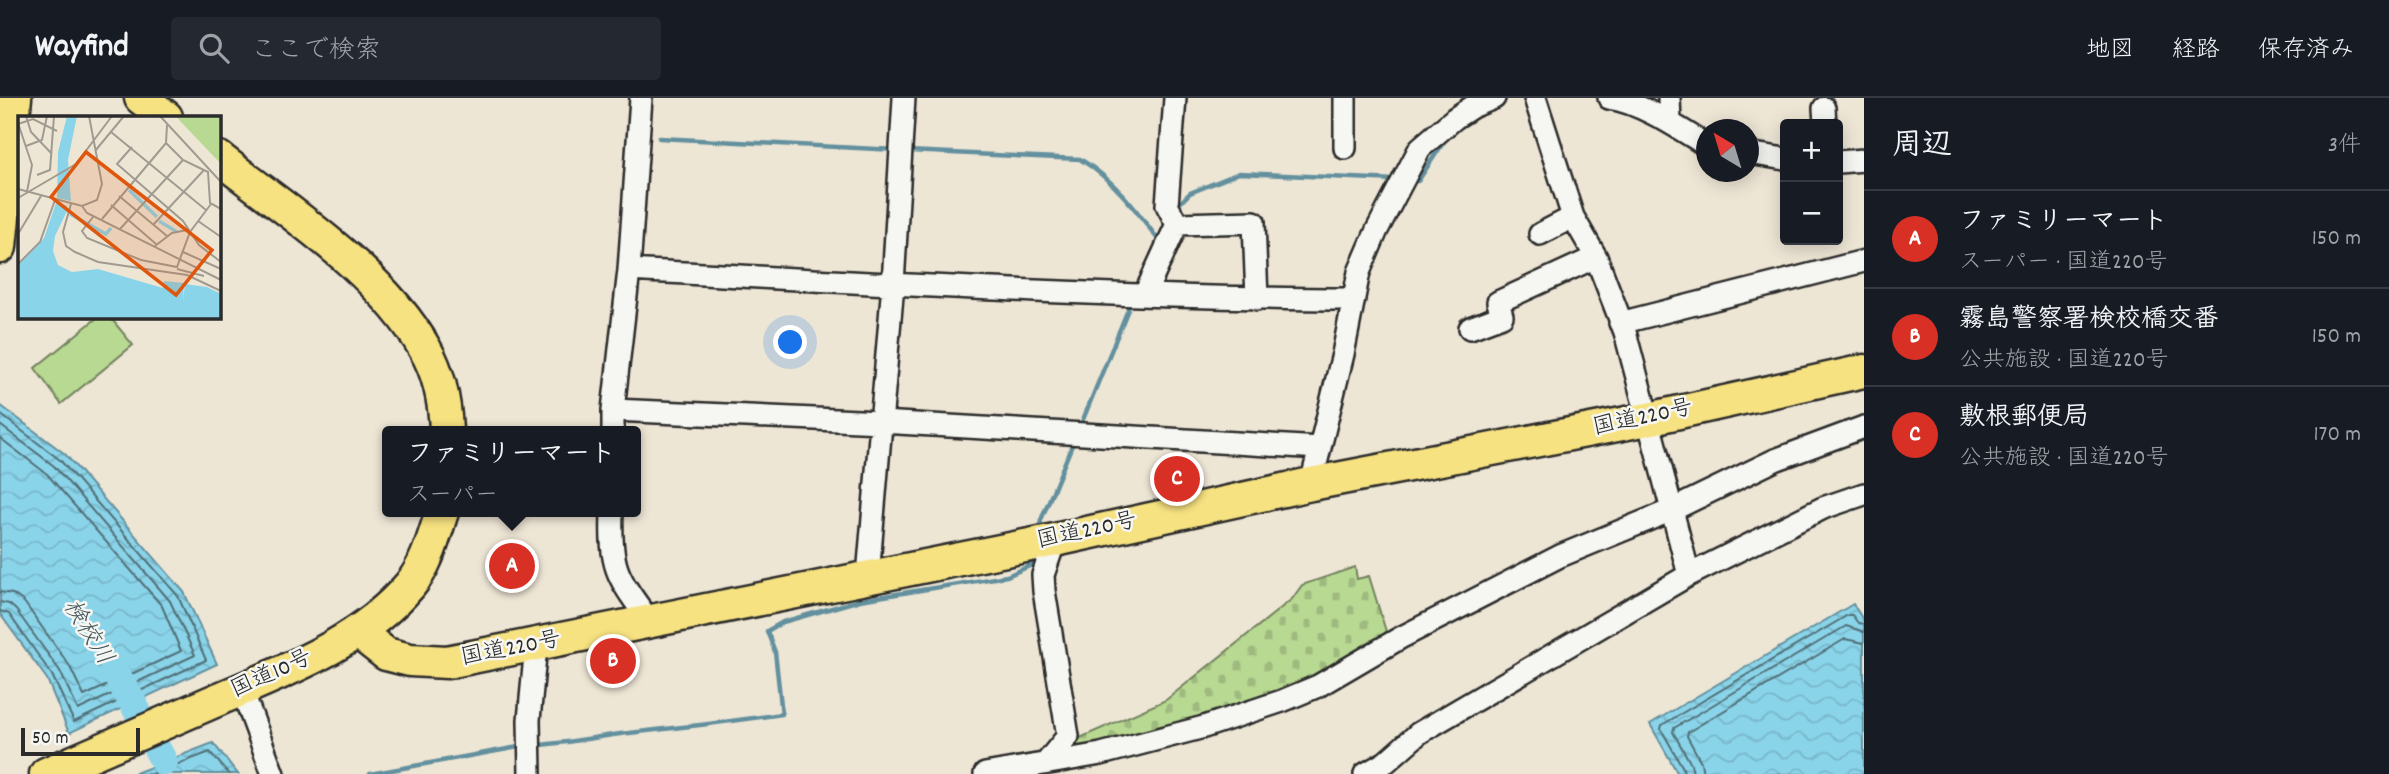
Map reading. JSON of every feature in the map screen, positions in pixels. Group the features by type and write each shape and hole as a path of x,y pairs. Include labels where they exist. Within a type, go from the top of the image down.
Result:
{"highway":[{"path":"0,108 1,98"},
{"path":"0,247 15,98"},
{"path":"141,98 165,116"},
{"path":"220,159 344,256 404,317 426,350 438,381 445,426"},
{"name":"国道220号","path":"358,632 386,654 410,660 447,662 1055,540 1311,484 1648,419 1864,371"},
{"name":"国道10号","path":"62,769 310,660 358,632 412,583 429,550 441,517"}],"street":[{"path":"613,426 612,410 629,270 641,98"},
{"path":"868,576 893,284 904,98"},
{"path":"1175,98 1167,205 1177,224"},
{"path":"1345,98 1345,148"},
{"path":"1311,484 1343,354 1359,272 1377,230 1420,148 1455,118 1494,98"},
{"path":"1535,98 1573,217 1596,257 1625,332 1689,576"},
{"path":"1609,98 1619,99 1670,122 1696,139"},
{"path":"1669,98 1670,122"},
{"path":"1759,155 1780,158"},
{"path":"1843,162 1864,160"},
{"path":"1540,234 1573,217"},
{"path":"1177,224 1254,222 1257,299"},
{"path":"1145,294 1177,224"},
{"path":"1470,328 1502,316 1498,302 1596,257"},
{"path":"1620,323 1864,261"},
{"path":"629,270 1257,299 1354,299"},
{"path":"612,410 881,422 1320,448"},
{"path":"985,774 1101,754 1204,727 1282,701 1318,686 1400,638 1560,556 1672,510 1775,460 1864,427"},
{"path":"1364,774 1386,762 1419,733 1689,576 1823,508 1864,494"},
{"path":"612,517 611,545 620,581 650,622"},
{"path":"1046,763 1068,736 1044,591 1043,575 1055,540"},
{"path":"530,774 529,720 536,645"},
{"path":"236,692 272,771"}],"green space":[{"path":"97,318 111,318 133,345 61,404 35,368"},
{"path":"1355,567 1357,579 1369,576 1388,638 1328,673 1237,712 1064,754 1073,741 1166,700 1292,599 1302,585"}],"water":[{"path":"0,405 65,454 184,592 217,664 69,733 47,679 0,614"},
{"path":"1853,604 1864,621 1864,774 1678,774 1650,724"},
{"path":"213,743 238,774 133,774"}],"waterway":[{"path":"659,138 896,150"},
{"path":"1409,181 1418,181 1445,140"},
{"path":"908,151 1080,159 1114,186 1159,241"},
{"path":"1174,209 1190,193 1239,173 1397,180"},
{"path":"1080,427 1131,302"},
{"path":"1039,531 1041,520 1075,438"},
{"path":"537,745 782,714 775,652 767,631 783,622 860,600 1007,576 1034,564 1035,557"},
{"name":"検校川","path":"114,671 164,762"},
{"path":"370,774 524,746"}],"place":[{"name":"敷根郵便局","path":"1177,479"},
{"name":"ファミリーマート","path":"512,566"},
{"name":"霧島警察署検校橋交番","path":"613,661"}]}
